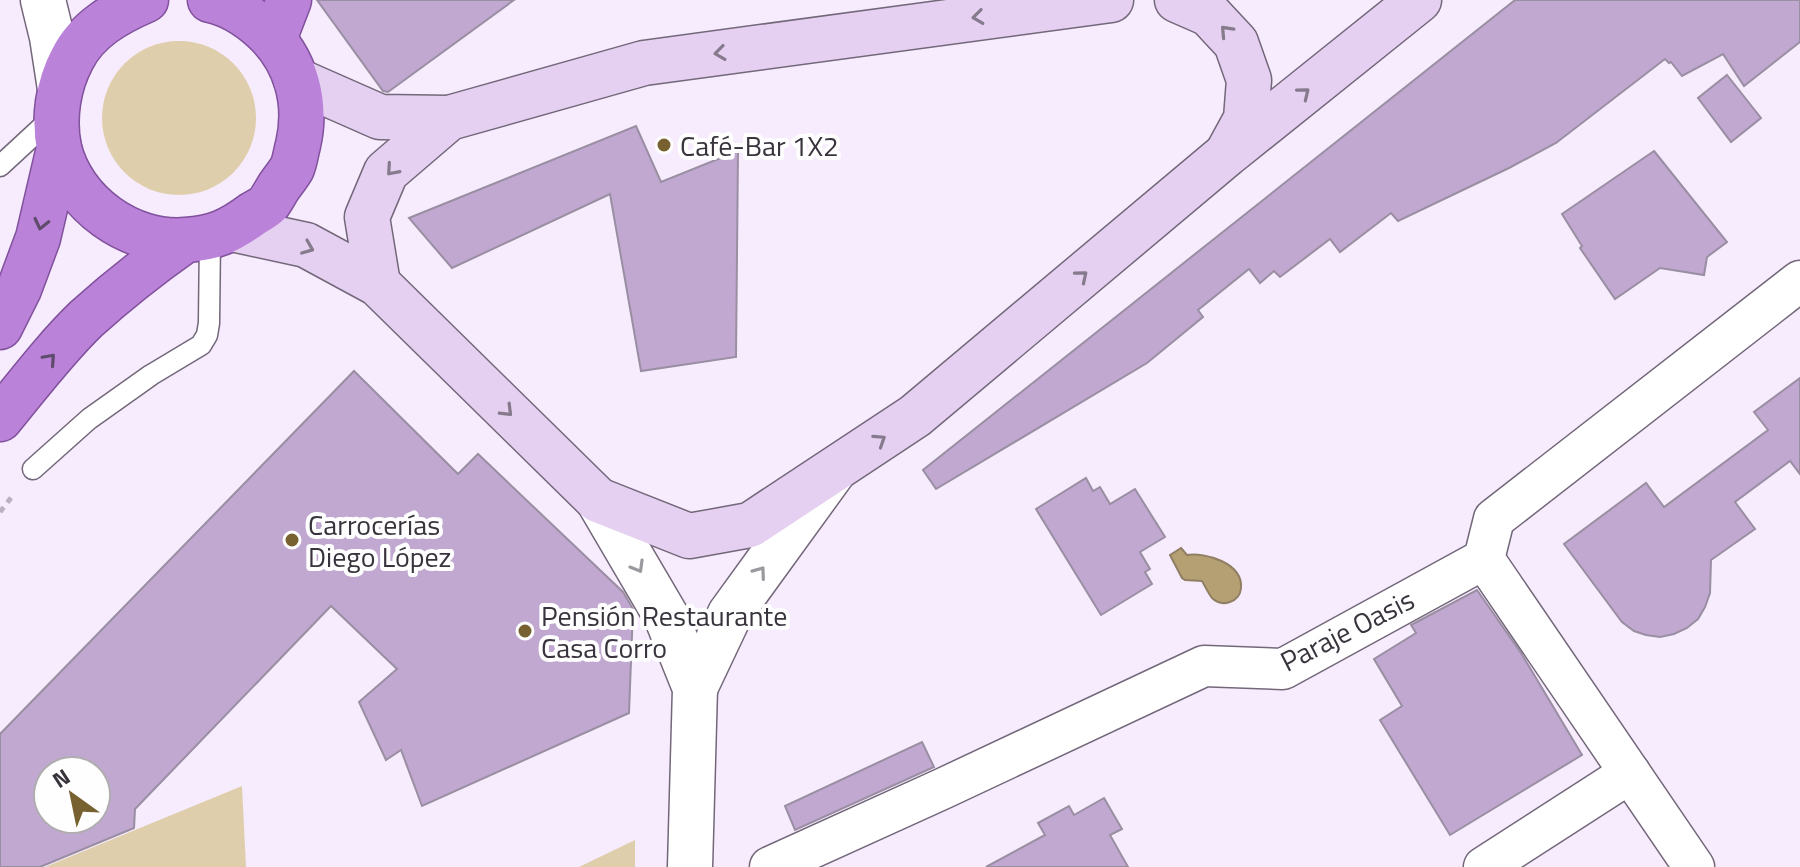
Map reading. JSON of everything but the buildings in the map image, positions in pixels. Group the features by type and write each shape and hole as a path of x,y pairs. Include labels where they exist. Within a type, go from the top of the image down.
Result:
{"highway":[{"path":"0,327 19,289 38,238 58,117 72,58 92,32 119,11 146,0"},
{"path":"0,419 85,320 145,269 268,203 293,167 302,123 296,80 287,59 282,20 251,18 223,3 210,0"},
{"path":"58,117 72,179 92,205 119,226 150,238 209,236"}],"main road":[{"path":"296,80 380,117 449,118 644,63 1111,0"},
{"path":"1177,0 1209,14 1236,43 1249,80 1246,119 1227,154"},
{"path":"209,236 306,245 378,284 598,500 689,536 750,525 915,416 1227,154 1419,0"},
{"path":"378,284 367,217 376,195 386,172 449,118"}],"street":[{"path":"43,0 52,37 58,117"},
{"path":"1694,867 1484,559 1494,519 1800,281"},
{"path":"695,688 730,614 834,470"},
{"path":"598,500 666,616 695,688 690,867"},
{"name":"Paraje Oasis","path":"770,867 1204,666 1283,669 1484,559"},
{"path":"1484,867 1630,773"}],"lane":[{"path":"0,166 58,117"},
{"path":"33,469 89,419 151,375 201,345 209,323 209,236"}],"shaded area":[{"path":"179,41 209,47 234,63 250,88 256,118 250,148 234,173 209,189 179,195 149,189 124,173 108,148 102,118 108,88 124,63 149,47"},
{"path":"1181,548 1187,555 1203,555 1230,566 1240,579 1241,588 1237,597 1221,603 1212,598 1202,581 1182,578 1170,555"},
{"path":"242,786 246,867 45,867"},
{"path":"635,840 635,867 579,867"}],"place":[{"name":"Café-Bar 1X2","path":"664,145"},
{"name":"Carrocerías Diego López","path":"292,540"},
{"name":"Pensión Restaurante Casa Corro","path":"525,631"}]}
